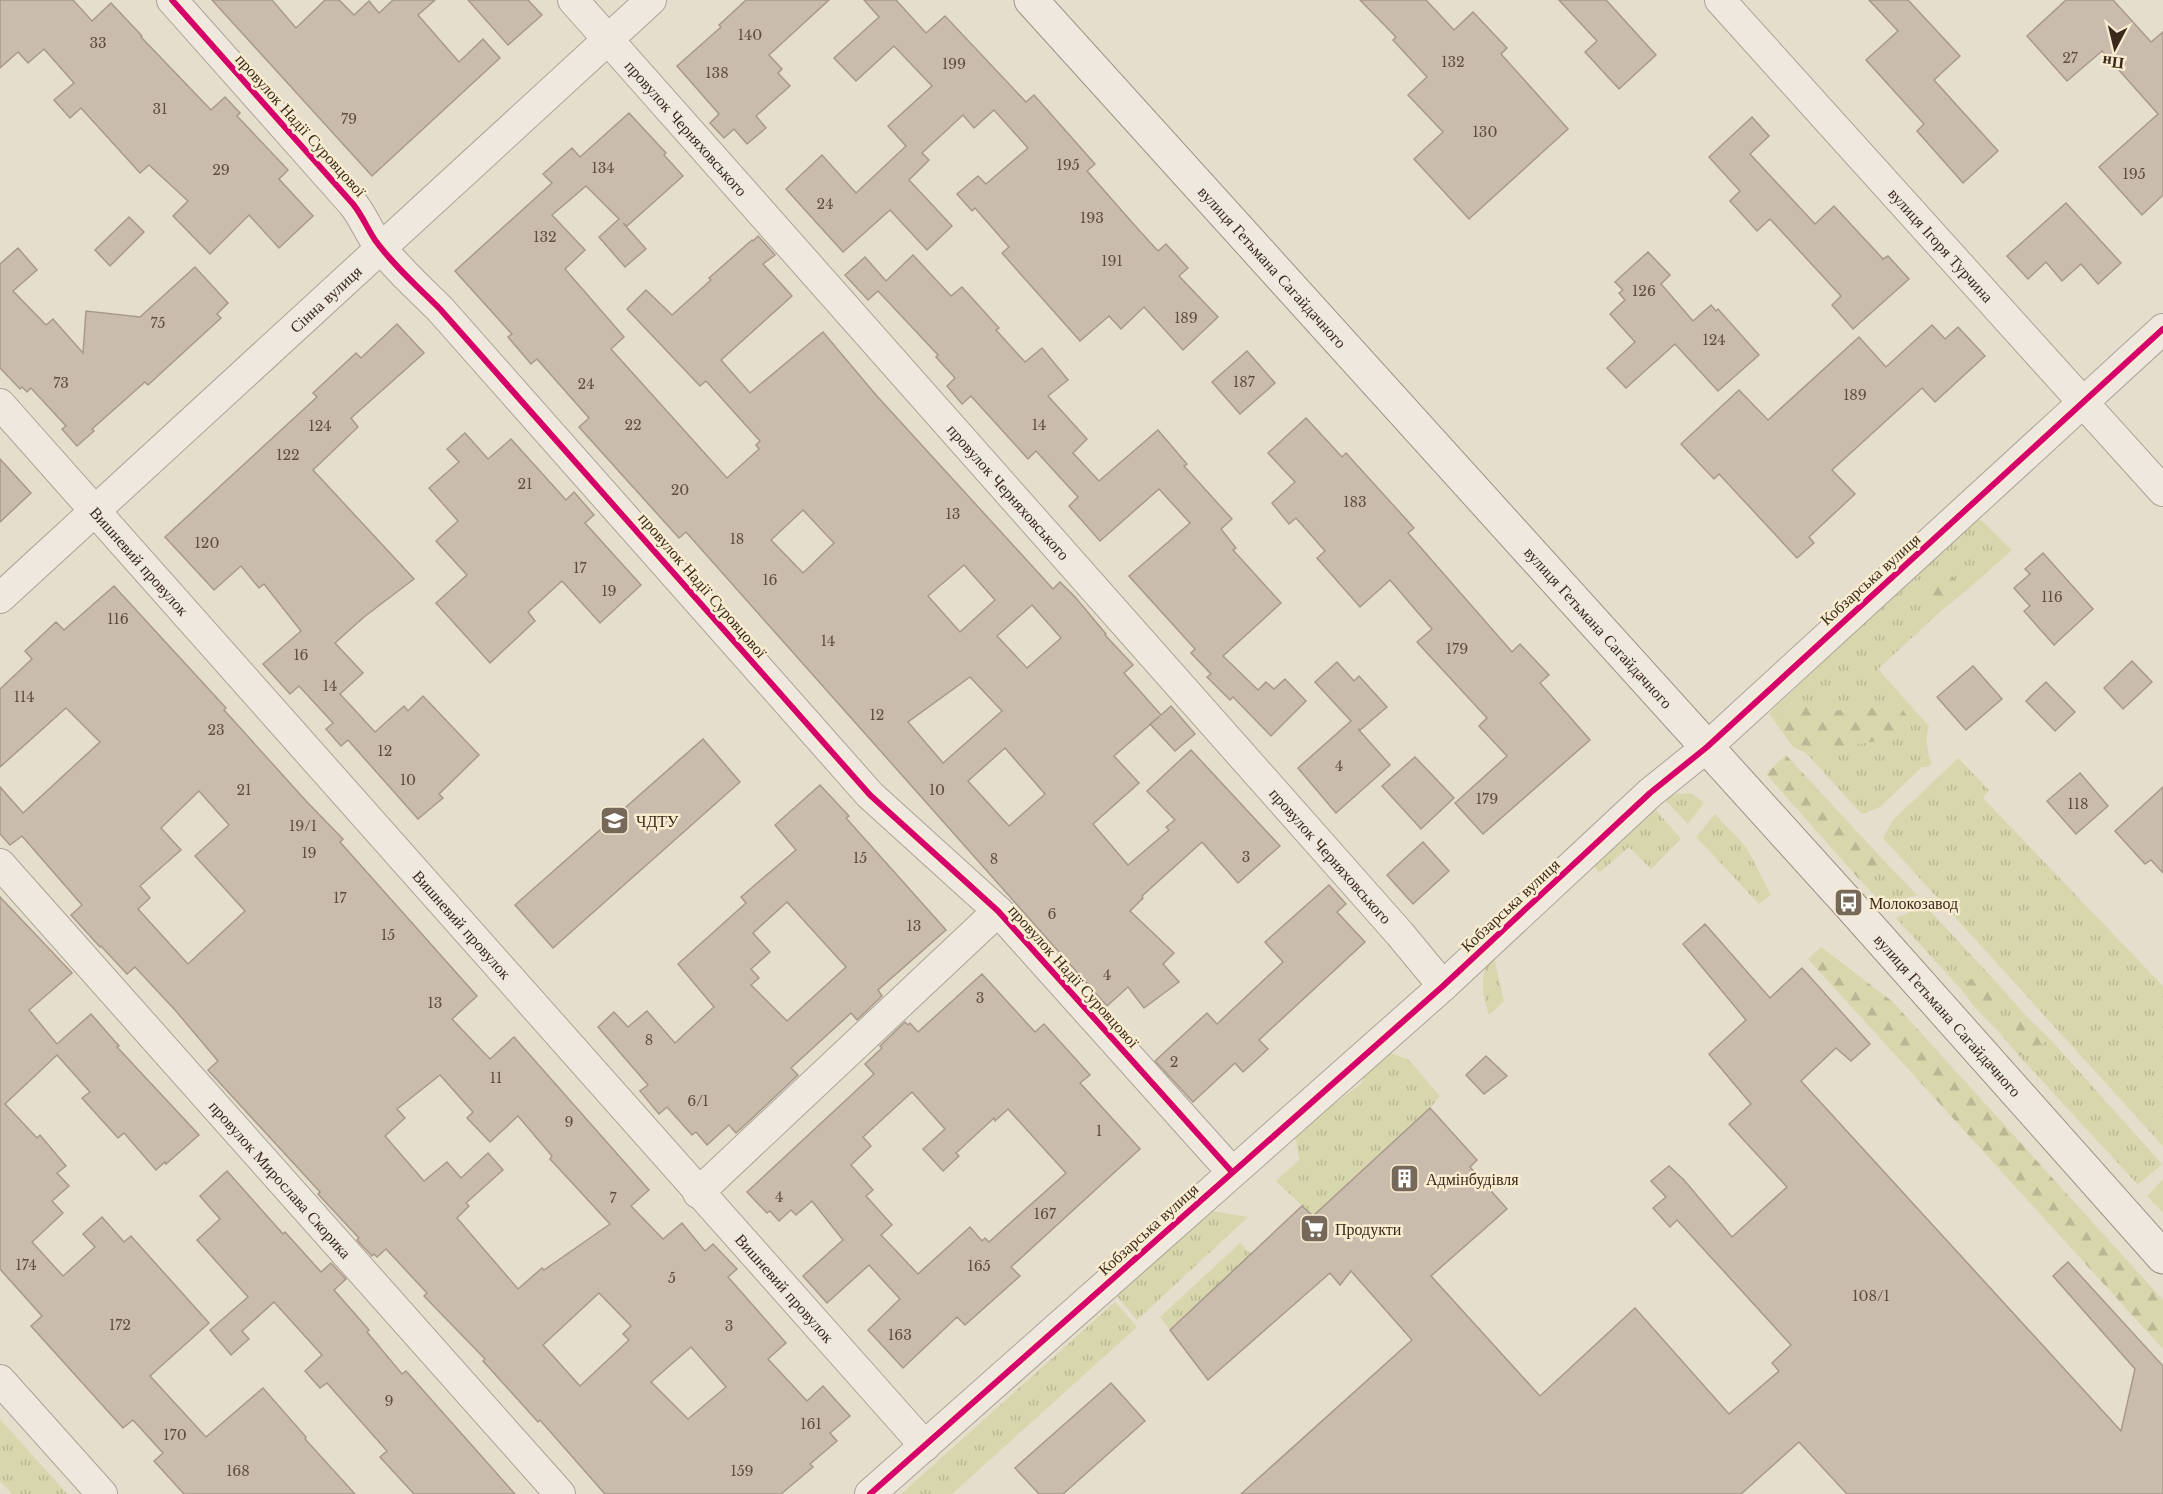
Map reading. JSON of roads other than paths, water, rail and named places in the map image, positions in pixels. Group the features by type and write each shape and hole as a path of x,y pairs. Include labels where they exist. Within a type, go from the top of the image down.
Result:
{"main road":[{"name":"вулиця Гетьмана Сагайдачного","path":"1031,0 1707,747 2163,1257"}],"street":[{"name":"провулок Надії Суровцової","path":"172,0 353,204 381,248 456,326 870,795 998,911 1232,1172"},
{"name":"провулок Черняховського","path":"573,0 1400,934 1443,986"},
{"name":"Сінна вулиця","path":"0,598 651,0"},
{"name":"вулиця Ігоря Турчина","path":"1720,0 2163,490"},
{"name":"Кобзарська вулиця","path":"870,1494 1443,986 1650,793 1707,747 2163,329"},
{"name":"Вишневий провулок","path":"0,404 698,1193 925,1446"},
{"name":"провулок Мирослава Скорика","path":"0,864 560,1494"},
{"path":"698,1193 998,911"},
{"path":"0,1380 102,1494"}],"place":[{"name":"ЧДТУ","path":"615,821"},
{"name":"Молокозавод","path":"1848,903"},
{"name":"Адмінбудівля","path":"1405,1179"},
{"name":"Продукти","path":"1314,1229"}]}
